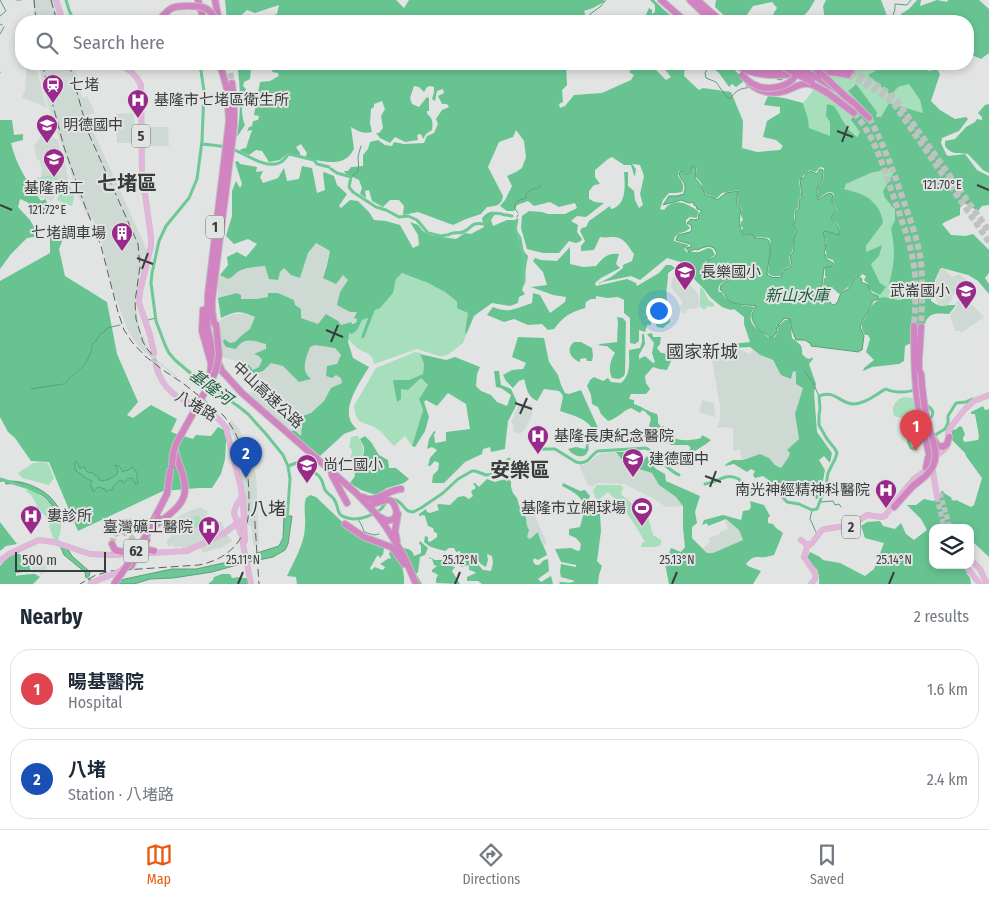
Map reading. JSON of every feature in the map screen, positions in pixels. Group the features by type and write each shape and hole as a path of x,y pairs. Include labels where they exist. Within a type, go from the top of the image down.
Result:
{"highway":[{"path":"197,0 201,15"},
{"path":"215,0 218,15"},
{"path":"660,0 675,15"},
{"path":"694,0 707,15"},
{"path":"694,0 708,15"},
{"path":"694,0 713,15"},
{"path":"703,0 720,15"},
{"path":"164,15 173,8 194,6 208,9 214,15"},
{"path":"222,70 225,77 229,104 231,136"},
{"path":"738,70 754,88 767,92 781,92 798,85 810,84 828,93"},
{"path":"746,70 774,76 822,70"},
{"path":"761,70 800,70"},
{"path":"789,70 812,82 851,111 850,100"},
{"path":"742,75 754,85 772,88 791,81 796,77 798,70"},
{"path":"802,70 818,78 850,100"},
{"path":"818,70 869,118"},
{"path":"840,70 850,73"},
{"name":"62","path":"116,584 130,565 170,495 172,487 171,452 215,368 217,353 213,304 234,109 233,83"},
{"name":"中山高速公路","path":"228,157 204,321 206,340 210,351 220,371 241,395 368,504"},
{"path":"136,553 146,533 180,506 186,490 185,480 176,453 176,441 214,374 217,365 218,355 208,322 207,295"},
{"path":"127,565 155,527 180,508 186,497 186,481 177,453 178,443 180,434 210,379 211,363 202,332 204,300 207,295"},
{"name":"中山高速公路","path":"207,295 206,317 208,334 212,349 222,371 242,393 368,504 399,547 407,562 413,582"},
{"name":"62","path":"171,467 174,448 212,381 218,365 219,351 215,324"},
{"path":"917,332 920,391 930,464"},
{"path":"917,345 930,429 936,443 941,447 945,446 949,437"},
{"path":"893,507 912,484 929,472 936,456 927,419 921,373"},
{"path":"152,531 181,509 188,498 189,484 178,452 180,440 192,415"},
{"path":"136,553 165,499 171,467"},
{"path":"331,474 347,503"},
{"path":"342,480 362,497 369,500 390,491 401,489"},
{"path":"368,504 376,504 382,500 391,499"},
{"path":"378,517 384,521 394,519 397,512 391,499"},
{"path":"391,499 398,513 396,536 399,547"},
{"name":"62","path":"116,584 158,517"},
{"name":"中山高速公路","path":"378,517 400,552 413,582"},
{"path":"346,525 368,540 391,547 407,570"},
{"path":"146,540 146,548 154,551"},
{"path":"127,565 134,552 134,542"},
{"path":"112,554 112,544 115,550 124,553"}],"main road":[{"path":"56,0 60,15"},
{"path":"130,71 138,70"},
{"name":"5","path":"130,71 139,86 141,172 150,236 149,249 139,298 140,307 150,335 152,352 139,308 138,298 149,249"},
{"name":"八堵路","path":"157,366 162,380 173,394 211,413 223,423 228,432 240,479 244,510 244,550 251,584"},
{"path":"912,484 947,449 952,429 962,415 974,404 989,396"},
{"path":"938,493 932,479 930,464 946,448 950,428 965,409 974,401 989,396"},
{"name":"八堵路","path":"240,479 242,497 234,513 243,538"},
{"name":"2","path":"812,543 822,530 851,525 867,515 883,517 893,507"},
{"name":"2","path":"806,560 806,552 823,532 829,529 852,527 868,517 884,519 893,507"},
{"path":"235,509 244,510"},
{"path":"136,553 187,550 223,534 244,519"},
{"path":"0,561 9,554 39,540 54,542 89,554 187,551 192,548"},
{"path":"801,540 807,544 812,543"},
{"path":"811,584 815,579 815,573 804,555 806,548 812,543"},
{"path":"92,584 115,576 127,565 129,557 124,553"},
{"path":"974,563 984,573 988,584"},
{"path":"968,569 980,584"},
{"path":"976,581 981,572"}],"shaded area":[{"path":"33,0 53,0 57,15 34,15"},
{"path":"225,0 396,0 404,8 409,0 604,0 604,2 584,11 585,15 274,15 277,14 279,5 255,13 247,10 242,15 226,15"},
{"path":"650,0 654,0 670,15 646,15 649,8 652,10 652,14 655,12 655,5"},
{"path":"716,0 815,0 804,15 773,15 777,8 772,2 753,6 747,15 724,15 715,7"},
{"path":"826,0 881,0 887,15 824,15 823,6"},
{"path":"917,0 921,0 920,6 937,0 947,2 948,0 979,0 989,9 989,53 981,59 974,56 974,15 901,15"},
{"path":"27,70 37,70 47,108 22,97 25,91"},
{"path":"40,70 75,70 82,98 87,96 95,113 89,115 89,122 147,250 136,296 140,330 150,351 177,378 141,349 127,328 113,291 99,233 93,219 89,219 77,194 43,87"},
{"path":"238,70 251,70 250,79 244,82 243,86 246,89 242,96 245,125 237,137 240,100"},
{"path":"273,70 566,70 567,85 562,90 563,102 559,104 560,108 565,106 574,95 602,93 631,80 634,75 629,72 631,70 656,70 666,80 671,77 665,70 685,70 684,76 699,90 703,88 731,92 743,121 742,148 757,152 780,150 783,146 776,140 763,137 767,121 780,113 780,107 764,105 768,96 803,103 809,128 830,136 830,122 826,116 827,104 834,106 849,130 857,137 860,132 851,120 857,110 866,120 872,116 848,91 856,84 877,112 876,117 881,117 889,103 923,113 920,100 909,84 898,87 891,95 868,75 877,70 938,70 940,74 931,101 940,110 955,119 966,117 968,119 959,131 942,138 941,143 946,154 948,156 965,154 977,170 989,176 989,205 982,206 978,211 964,203 960,208 960,215 942,224 951,235 965,236 973,234 989,250 989,273 985,278 989,284 989,294 978,281 968,275 940,269 935,280 935,293 931,292 931,301 941,306 956,305 949,314 933,314 928,318 924,326 912,324 911,343 905,346 904,361 899,364 872,367 863,371 874,360 866,352 870,339 868,335 865,335 862,328 863,321 872,306 879,298 885,297 898,300 909,298 912,287 917,284 917,281 906,285 889,284 894,250 891,228 895,220 895,210 885,198 883,191 894,172 891,168 871,173 846,184 844,189 861,194 869,199 881,214 883,223 866,246 866,252 882,245 879,256 871,264 880,283 886,287 880,295 869,289 868,284 864,280 866,276 862,274 861,276 856,276 848,287 839,294 834,289 827,289 823,285 824,278 826,278 825,268 833,266 834,262 827,258 825,244 827,239 824,237 824,233 825,231 839,235 840,230 837,223 831,218 837,210 832,201 834,194 828,192 818,199 818,186 823,182 824,168 820,167 816,172 810,170 799,180 801,197 798,200 798,207 794,215 793,225 796,231 793,248 789,257 791,266 783,270 782,275 776,276 768,273 771,242 769,238 754,238 752,234 743,234 741,232 743,228 741,222 743,220 740,213 742,210 737,199 739,197 738,190 722,193 716,199 705,193 701,183 695,176 697,172 696,166 692,167 688,174 679,171 678,176 683,186 682,192 669,193 663,200 660,209 664,210 677,202 686,204 699,212 697,218 690,217 686,220 690,228 678,234 674,241 689,245 684,249 687,252 712,249 715,255 706,261 701,268 703,272 715,275 718,272 723,272 731,278 720,284 719,292 722,292 732,302 755,307 751,314 752,323 769,338 775,337 779,325 785,320 790,319 792,338 800,344 802,354 806,358 810,359 812,357 813,359 809,364 816,384 814,393 817,432 832,453 830,463 824,456 819,460 825,470 823,481 819,487 820,495 817,499 805,491 801,498 788,494 763,476 755,478 753,475 755,471 751,469 747,472 734,464 725,466 733,460 743,460 760,454 769,458 775,465 781,468 790,453 787,450 799,439 795,414 803,388 796,384 796,372 793,371 791,379 781,375 773,360 760,355 750,347 732,348 733,344 750,342 744,324 744,317 734,309 722,307 711,298 686,271 687,264 667,258 640,280 631,276 599,284 599,283 611,277 623,268 623,265 632,261 634,254 625,242 616,237 600,237 594,250 581,251 581,246 585,241 580,231 582,228 586,227 589,221 610,206 611,209 620,203 625,188 624,172 628,172 628,186 634,191 635,200 639,208 643,205 640,194 644,176 640,165 632,164 636,169 635,176 631,165 624,165 612,157 595,170 595,177 600,184 594,185 589,191 589,199 604,203 586,217 577,216 571,221 578,225 577,232 582,239 581,241 576,243 569,241 559,253 543,253 527,249 521,228 522,216 529,211 565,214 577,208 575,203 559,207 550,202 534,206 528,201 517,205 514,211 507,211 500,206 512,186 507,176 522,168 526,157 524,141 516,130 513,137 499,142 488,167 503,196 500,204 487,207 481,214 453,225 418,212 403,215 404,206 399,200 390,200 383,207 372,201 369,190 365,191 366,198 360,194 362,188 359,180 346,174 344,171 348,171 351,167 363,166 363,155 368,149 370,142 378,140 385,145 392,146 394,142 404,144 424,143 427,136 434,133 438,124 436,119 442,110 449,107 447,104 442,104 438,96 444,93 443,89 437,91 435,101 432,99 434,87 427,87 424,92 419,87 414,86 410,98 412,104 419,107 427,97 429,98 429,111 427,111 427,114 432,121 432,130 423,139 421,134 417,135 418,140 405,142 395,137 390,143 380,138 376,133 379,133 383,128 381,116 385,109 382,101 374,104 374,107 371,109 370,123 372,132 358,131 351,127 354,149 345,159 328,162 305,158 307,153 301,144 296,147 300,156 288,153 280,160 269,162 262,151 256,150 249,155 240,151 246,148 252,130 247,131 249,127 252,126 253,121 258,120 259,116 254,115 260,82 270,81 279,76 278,73 272,72"},
{"path":"715,70 735,70 744,81 736,87 732,84 729,87"},
{"path":"829,70 877,70 869,75 898,87 909,83 920,100 923,113 889,103 881,117 876,117 877,112 855,84 848,91 873,116 866,120 857,110 860,132 857,137 849,130 841,116 826,116 830,122 830,137 809,128 803,103"},
{"path":"989,104 989,173 983,170 968,154 950,151 945,146 945,141 955,139 977,119 982,120 978,113 985,105"},
{"path":"134,113 134,143 117,143 116,114"},
{"path":"0,120 12,120 14,135 23,134 23,140 11,143 13,151 23,174 36,194 41,201 46,199 48,211 39,212 20,199 18,207 30,220 39,236 27,238 11,254 0,269"},
{"path":"143,127 168,127 169,146 143,146"},
{"name":"基隆商工","path":"50,128 53,136 58,141 68,169 66,169 69,181 60,186 52,202 49,199 40,198 29,184 29,181 41,177 42,170 40,161 37,160 34,145 43,130"},
{"path":"238,161 240,164 257,167 256,172 263,171 260,177 263,183 278,178 284,168 287,181 299,179 302,166 312,168 317,193 325,190 324,172 334,176 337,185 347,194 339,206 341,208 350,200 358,201 374,220 400,225 413,248 419,245 418,235 410,222 418,225 429,235 456,239 465,233 471,234 484,227 482,218 490,212 496,212 491,220 493,226 507,220 517,220 519,240 522,249 528,256 525,282 522,290 525,294 519,297 518,303 510,306 492,303 474,316 466,335 468,313 457,308 457,302 445,292 428,283 402,273 396,279 393,293 380,308 375,310 364,338 361,338 368,318 362,320 357,330 352,334 349,333 348,342 353,358 369,367 349,407 351,422 357,429 344,434 320,456 291,432 294,430 301,436 303,416 311,413 324,401 331,388 342,383 341,378 336,375 332,378 326,376 327,366 337,364 341,355 335,348 315,345 310,347 305,368 311,379 299,382 283,366 271,363 263,371 252,374 246,362 253,370 259,367 262,360 254,354 266,349 266,344 246,341 242,342 236,349 226,347 223,342 224,339 230,343 235,342 250,329 255,317 238,312 221,318 218,298 237,293 241,295 241,299 256,299 268,297 268,293 278,293 294,300 295,305 301,309 301,318 318,324 326,314 341,325 351,322 352,324 356,323 357,319 354,318 357,312 350,312 337,305 340,292 348,280 343,275 336,284 323,278 330,251 316,243 308,253 300,278 291,275 284,268 280,272 278,280 269,279 265,266 239,271 228,279 220,275 228,265 227,257 237,252 246,257 257,244 248,239 234,244 226,236 232,216 232,191 236,181 240,188 242,184 235,162"},
{"path":"891,167 894,172 885,198 895,210 895,220 891,228 894,256 890,284 906,285 918,281 909,297 898,300 885,297 878,299 878,296 869,290 873,291 880,283 871,264 882,245 866,252 866,246 883,223 844,189 846,184"},
{"path":"57,174 58,181 56,184 45,187 42,185 41,179 38,180 38,178"},
{"path":"70,185 74,197 72,206 57,199 60,193 63,193 62,187"},
{"path":"50,236 63,239 59,249 65,276 107,302 117,354 138,402 127,415 133,418 151,405 177,419 171,432 193,439 196,435 211,436 218,427 226,431 228,442 226,442 225,459 221,474 212,488 163,491 78,531 49,462 31,461 15,438 8,432 0,417 0,281 50,253"},
{"path":"315,243 330,251 323,278 343,274 348,280 340,292 357,312 356,323 341,325 318,324 301,318 294,300 278,293 268,293 268,297 256,299 241,299 237,293 218,298 220,275 228,279 239,271 265,266 280,272 284,267 291,275 300,278 308,253"},
{"path":"570,247 570,264 583,267 596,266 606,256 619,254 616,264 620,268 601,278 595,283 596,286 627,279 636,283 637,286 659,273 666,265 671,265 675,268 668,273 666,294 669,307 661,311 670,318 670,322 663,328 657,327 650,315 647,319 651,322 651,325 647,325 645,332 639,330 639,341 635,344 630,343 630,318 624,313 624,300 618,297 596,296 596,299 586,302 585,308 567,316 554,329 548,330 542,324 528,325 514,319 504,322 487,315 493,307 509,310 532,303 533,293 540,295 550,313 565,302 566,297 553,295 531,287 547,285 543,272 533,261 535,258 557,261"},
{"path":"944,269 952,277 959,274 968,281 958,288 949,304 945,306 939,305 936,300 936,280 940,270"},
{"path":"402,273 445,292 468,313 466,335 463,343 444,356 417,349 374,364 370,355 357,348 348,339 349,333 362,320 368,317 364,338 375,310 393,293 396,279"},
{"name":"長樂國小","path":"678,274 698,294 700,306 695,309 690,308 684,313 679,308 683,302 671,287 672,279"},
{"path":"700,287 708,299 715,305 712,307 708,306 704,310 700,306"},
{"name":"武崙國小","path":"963,295 984,317 961,333 960,331 955,331 950,315 958,305 956,303"},
{"path":"233,314 245,314 336,344 347,361 341,394 303,439 248,396 256,386 246,373 243,363 222,357 218,323 220,320"},
{"path":"617,317 623,318 626,322 625,373 619,379 612,378 610,372 611,362 615,353 607,346 598,345 617,342"},
{"path":"652,333 653,337 661,337 657,348 661,353 672,359 667,370 653,367 645,376 646,383 650,389 646,394 631,394 629,399 634,400 634,404 657,414 658,423 661,427 664,426 662,431 671,437 680,440 691,440 701,438 702,435 711,440 695,451 690,452 691,448 688,445 671,445 664,440 666,438 663,435 649,426 650,416 642,410 640,413 631,408 608,421 601,414 598,407 592,404 587,386 590,380 594,377 603,381 608,378 611,382 621,383 628,372 629,350 640,348 642,334 644,334 645,344 639,359 645,356 653,363 655,362 652,353 654,343 647,334"},
{"path":"518,337 544,338 549,362 558,375 565,393 569,394 581,390 599,430 590,441 588,451 584,456 575,455 568,449 576,447 585,449 592,428 582,419 560,411 563,397 559,391 544,389 537,401 529,394 524,379 519,381 513,388 506,381 503,375 512,370 523,369 526,363 512,357"},
{"path":"574,342 581,342 592,348 592,361 587,361 586,358 580,359 580,362 574,359 570,353 570,348"},
{"path":"741,350 750,354 753,350 796,372 803,388 795,414 799,439 787,450 790,453 781,468 775,465 769,458 760,454 741,460 740,449 733,451 733,429 727,427 717,428 720,420 720,407 712,359 713,354"},
{"path":"415,352 420,353 424,364 423,374 409,380 394,380 401,399 400,388 408,390 421,378 428,385 419,399 423,410 412,446 405,436 394,446 380,431 359,421 354,406 376,368"},
{"path":"420,354 446,360 455,357 480,367 476,386 481,391 491,395 497,402 507,406 511,395 496,387 494,371 499,371 501,385 511,389 517,402 508,421 505,449 491,452 490,447 483,449 482,454 465,462 444,483 432,483 433,475 438,470 439,463 435,461 428,466 430,458 437,450 432,447 427,449 429,439 434,431 436,432 434,434 435,443 446,441 446,432 470,429 466,404 448,393 437,406 426,400 424,402 429,417 425,431 415,447 412,446 423,410 419,399 428,385 421,378 408,390 401,389 401,399 397,402 393,380 409,380 423,374 424,364"},
{"path":"904,397 913,398 917,417 912,421 894,416 894,404"},
{"path":"702,400 714,403 715,417 699,412"},
{"path":"519,404 533,405 532,415 526,428 520,434 513,431 514,425 511,422"},
{"path":"983,406 985,410 989,409 989,557 974,543 974,524 929,524 929,569 968,569 967,574 971,584 819,584 817,569 807,557 810,552 823,560 840,563 865,576 874,569 884,543 865,538 861,526 867,522 880,521 883,526 895,529 901,523 906,534 914,540 927,530 921,519 907,505 916,505 924,499 933,501 938,499 938,494 943,491 954,501 956,500 971,507 974,505 982,478 965,453 952,440 953,429 955,430 960,426 965,434 963,440 965,442 978,440 975,414 971,414 971,412"},
{"path":"231,420 240,430 256,474 259,544 257,545 253,543 251,526 245,524 242,469 235,439 228,425"},
{"path":"358,436 363,449 359,463 350,460 352,452 351,448 349,448 351,437"},
{"path":"365,436 379,455 388,460 389,468 396,468 409,479 376,495 361,490 350,483 355,476 354,468 363,456 364,447 360,439"},
{"path":"616,452 626,465 652,473 659,485 676,497 683,506 666,507 624,484 598,483 592,487 587,484 580,466 587,464 599,454"},
{"path":"616,452 630,452 630,461 641,464 647,456 656,469 665,474 666,481 700,496 695,512 697,523 692,527 692,538 707,553 713,553 743,540 739,530 726,519 708,526 707,523 702,525 704,520 723,515 741,520 743,511 749,510 751,507 750,501 764,505 770,516 768,523 773,524 783,533 774,555 753,558 746,564 761,571 753,584 669,584 665,564 671,548 681,552 685,547 683,506 676,497 659,485 652,473 626,465"},
{"path":"33,463 48,463 54,478 49,485 22,478 18,473"},
{"path":"508,478 511,482 513,493 526,518 529,530 527,537 530,539 538,532 547,555 538,560 534,558 533,562 536,565 548,559 549,571 538,579 541,582 551,576 553,584 482,584 478,581 467,581 467,577 476,573 469,570 469,565 461,567 462,561 474,560 483,570 491,571 492,556 487,554 486,567 476,558 460,560 458,565 453,558 461,555 460,551 456,552 454,548 449,548 445,551 431,547 424,542 425,536 428,537 430,542 437,537 437,533 428,526 425,516 419,516 419,514 426,509 430,513 439,510 437,505 450,505 458,497 464,496 469,499 473,496 471,491 476,488 473,483 479,487 487,479 495,482"},
{"path":"563,483 580,491 585,490 590,496 588,500 592,512 600,514 601,531 597,561 602,566 598,584 560,584 559,582 569,583 575,581 561,577 561,564 576,567 576,565 561,562 555,549 571,548 580,550 581,544 576,538 569,535 569,529 580,527 584,512 583,502 576,494 562,486"},
{"path":"597,485 621,485 623,488 622,495 648,517 653,535 661,540 661,545 641,547 643,542 645,542 613,497 608,492 598,500 595,497 593,490"},
{"path":"28,489 50,503 58,513 61,526 58,541 54,540 45,515 43,513 36,514 33,508 37,505 26,491"},
{"path":"310,495 316,497 358,537 389,549 384,549 384,553 380,558 378,555 370,568 371,570 375,567 384,569 385,567 380,564 391,558 390,551 397,557 402,566 404,584 297,584 296,577 287,576 299,552 305,532 305,501"},
{"path":"528,501 547,543 544,546 538,537 539,535 530,540 527,537 526,518 520,506"},
{"path":"200,507 208,512 206,517 210,523 214,522 215,524 221,521 225,531 191,548 182,549 182,546 176,548 173,545 169,547 166,541 171,537 167,529 173,524 172,521"},
{"path":"198,515 202,523 200,526 188,531 185,526 181,528 181,526 191,522 190,519"},
{"path":"725,520 739,530 743,541 713,553 707,553 703,548 710,542 709,538 728,529"},
{"path":"0,522 17,544 6,546 0,551"},
{"path":"225,534 232,541 221,548 203,553 200,547"},
{"path":"420,541 428,548 425,555 420,557 416,574 422,584 417,584 402,548 410,550 414,556 421,553"},
{"path":"13,554 20,554 29,565 31,571 16,573 16,576 34,574 40,577 33,584 0,584 0,566"},
{"path":"40,554 47,566 47,570 41,575 38,571 34,573 28,560"},
{"path":"429,557 435,560 442,560 447,565 455,567 452,571 460,584 436,583 438,575 432,572 432,570 437,566 434,565"},
{"path":"230,574 232,578 248,578 248,584 208,584 214,577"}],"water":[{"name":"新山水庫","path":"695,166 695,178 705,195 717,200 726,193 738,191 738,197 736,198 741,210 740,226 742,233 743,235 752,234 756,239 767,239 769,241 770,252 767,274 775,278 781,277 784,270 792,265 790,256 794,250 794,239 797,231 793,225 799,208 799,200 802,198 800,179 804,178 811,171 817,174 820,169 823,170 822,182 817,190 818,200 829,193 832,194 832,202 836,210 831,218 837,225 839,235 825,231 823,233 826,240 824,243 826,246 824,254 826,259 833,263 832,266 824,268 821,293 828,297 831,304 834,305 837,303 841,293 848,289 858,276 862,279 861,282 868,285 874,295 878,296 878,300 873,301 860,327 864,336 862,350 859,352 811,346 805,340 796,340 790,319 785,318 778,325 774,336 770,338 759,330 753,321 752,314 756,306 738,304 728,300 720,290 721,285 732,278 731,275 721,269 716,274 705,273 702,269 708,260 715,257 717,253 714,248 709,246 689,252 686,248 691,247 691,244 676,240 678,235 692,230 691,225 687,223 691,219 699,219 698,215 701,210 697,209 693,202 689,203 681,200 663,205 669,196 684,194 685,186 679,173 681,171 689,174 692,167"},
{"path":"76,461 79,468 84,466 87,472 93,473 99,480 109,479 117,474 118,471 115,465 119,466 123,472 133,467 137,472 138,483 135,484 132,478 130,478 123,483 122,480 117,482 112,490 106,492 105,489 98,487 93,492 90,486 92,481 79,474 77,470 74,470"},
{"path":"4,479 8,482 15,481 36,487 50,497 60,509 57,511 46,498 33,489 19,483 6,484 5,481 0,481"},
{"path":"284,516 292,516 288,544 285,550 273,557 212,572 173,578 150,579 134,584 111,584 125,579 172,569 196,569 228,562 279,546 283,538"},
{"path":"60,545 67,548 72,556 90,572 89,576 86,578 85,572 64,555"}],"waterway":[{"path":"0,0 6,11 0,16"},
{"path":"16,0 21,0"},
{"name":"基隆河","path":"66,0 71,15"},
{"path":"590,15 606,0"},
{"path":"893,15 895,4 907,5 911,0"},
{"path":"0,34 4,27"},
{"name":"基隆河","path":"201,70 204,91 202,141 197,179 189,198 166,226 159,241 151,283 156,321 165,345 175,360 201,382 248,414 283,455 288,466 290,479 287,520"},
{"path":"707,70 706,78 716,82 730,99 737,91 747,88 747,85"},
{"path":"774,78 781,80 784,78"},
{"path":"202,144 226,147 262,163 275,164 281,162 289,154 314,160 317,164 329,167"},
{"path":"350,177 356,174 358,170 358,157 361,146"},
{"path":"331,169 351,177 349,187 353,192 376,207 399,217 408,216 417,220 428,233 441,236 446,235"},
{"path":"518,213 515,209 515,204 519,200 526,198 526,194 534,188 537,189 541,185"},
{"path":"448,235 463,232 474,224 485,224 493,214 505,215"},
{"path":"507,215 512,216"},
{"path":"517,220 515,230 520,238 525,260 524,282"},
{"name":"基隆河","path":"148,320 156,318"},
{"path":"99,335 107,328 120,325"},
{"path":"95,342 99,336"},
{"path":"75,374 90,356 92,348"},
{"path":"805,372 819,396"},
{"path":"65,384 68,380"},
{"path":"31,389 63,384"},
{"path":"705,484 726,477 734,477 739,479 748,493 754,493 760,485 765,485 779,493 787,502 799,504 812,510 817,509 826,485 828,473 837,453 819,425 819,396 829,394 853,404 865,401 886,389 901,392 916,389"},
{"path":"932,437 945,429 948,423 948,416 956,403 973,399"},
{"path":"925,405 933,413 928,420"},
{"path":"922,423 909,433 909,443 913,449 926,440"},
{"path":"540,449 555,449 581,463 587,461 598,451 646,448 679,475"},
{"path":"305,468 320,477 325,490 334,499 339,514 356,519 373,514 391,499 398,501 408,511 413,512 443,493 458,479 472,471 486,475 494,474 509,459"},
{"path":"288,466 299,462 303,465"},
{"path":"0,479 39,493"},
{"path":"820,502 833,501 835,505 839,504 841,507"},
{"path":"812,510 810,519 817,534"},
{"path":"358,519 364,532 374,535 379,534"}],"tunnel":[{"path":"230,70 232,83"},
{"path":"851,71 881,88 897,101 989,231"},
{"path":"848,75 878,91 894,104 989,242"},
{"path":"854,113 868,132 878,152 910,245 915,276 914,326"},
{"path":"869,118 892,168 918,246 922,278 921,327"},
{"path":"151,351 156,366"},
{"path":"940,493 949,524"},
{"path":"937,497 943,524"},
{"path":"112,544 114,535 120,532 128,534 134,542"}],"railway":[{"path":"34,0 35,15"},
{"path":"51,0 55,15"},
{"path":"44,70 64,147 101,246 124,330 145,356 223,415 236,434 240,444 246,465 249,487 248,515 244,532 236,545 220,558 199,565 110,571 94,576 80,584"},
{"path":"71,70 88,132 138,244 140,266 135,302 136,319 143,342 155,357"},
{"path":"254,509 259,584"}],"place":[{"name":"七堵","path":"53,104"},
{"name":"基隆市七堵區衛生所","path":"138,119"},
{"name":"明德國中","path":"47,144"},
{"name":"基隆商工","path":"54,178"},
{"name":"七堵調車場","path":"122,252"},
{"name":"長樂國小","path":"685,291"},
{"name":"武崙國小","path":"966,310"},
{"name":"暘基醫院","path":"916,451"},
{"name":"基隆長庚紀念醫院","path":"538,455"},
{"name":"八堵","path":"246,478"},
{"name":"建德國中","path":"633,478"},
{"name":"尚仁國小","path":"307,484"},
{"name":"南光神經精神科醫院","path":"886,509"},
{"name":"基隆市立網球場","path":"642,527"},
{"name":"婁診所","path":"31,535"},
{"name":"臺灣礦工醫院","path":"209,546"}],"district":[{"name":"七堵區","path":"127,183"},
{"name":"國家新城","path":"702,352"},
{"name":"安樂區","path":"520,470"},
{"name":"八堵","path":"268,509"}]}
